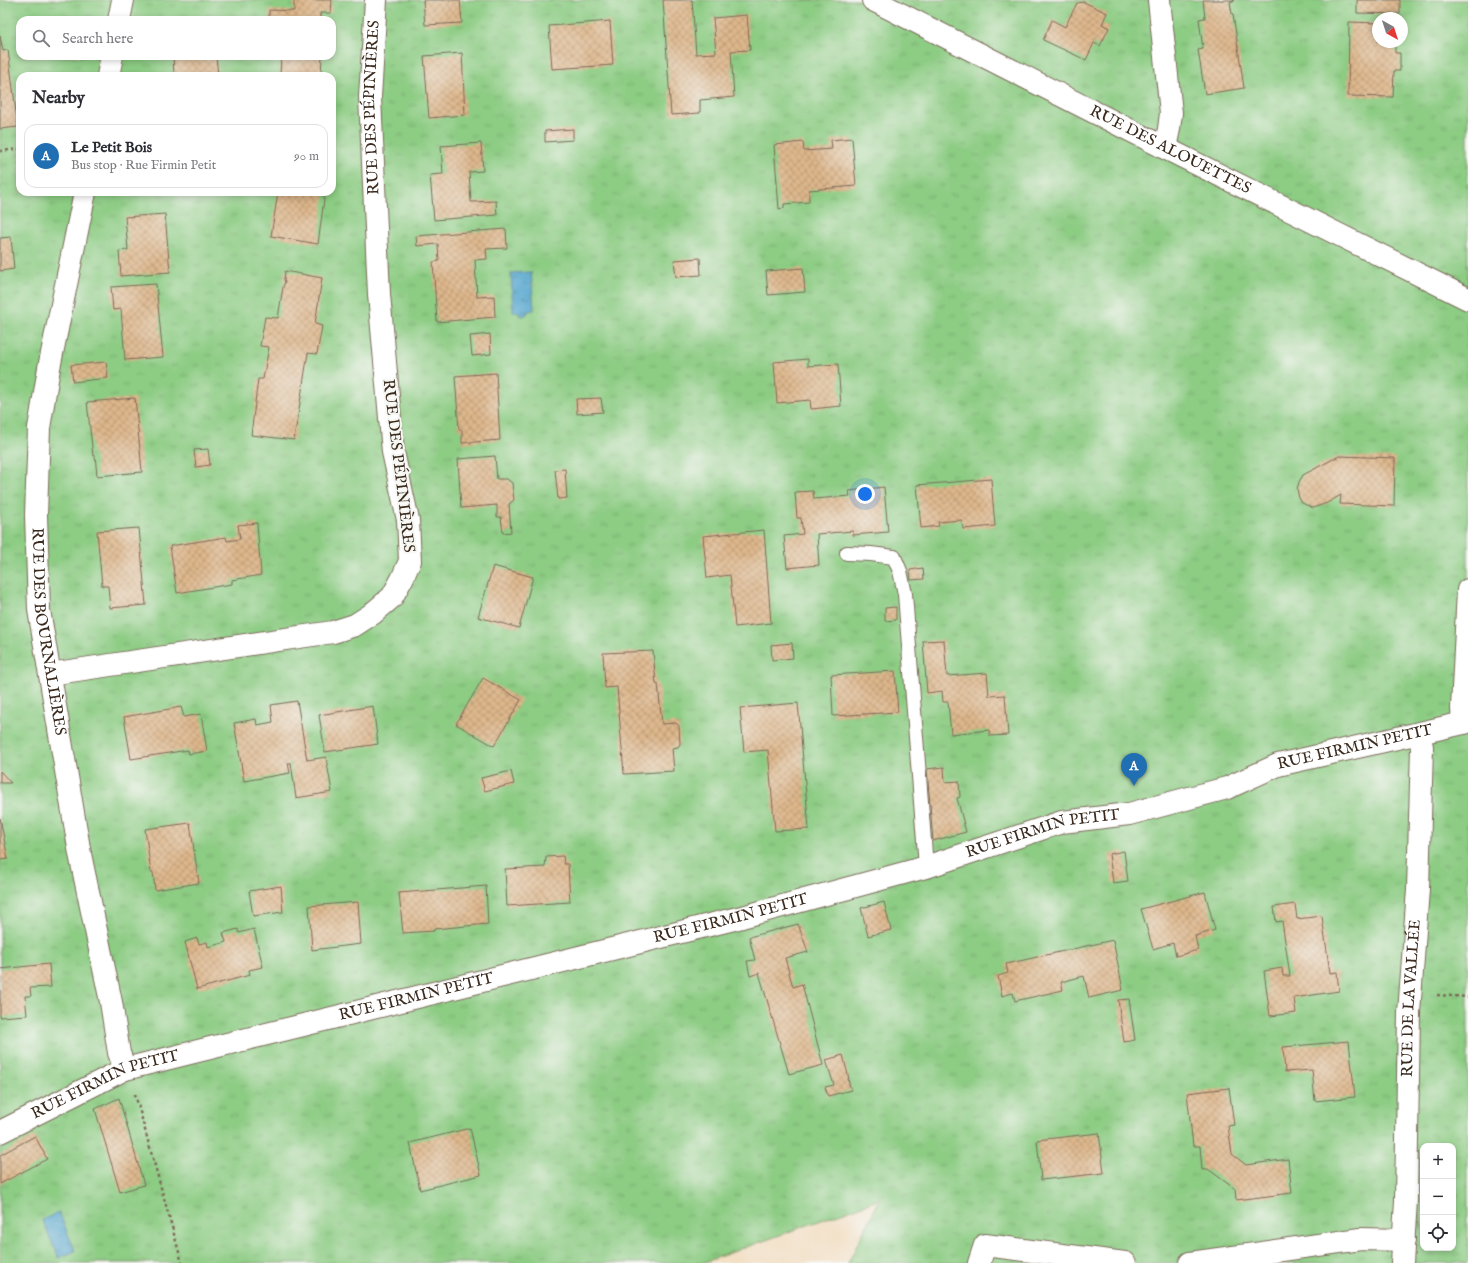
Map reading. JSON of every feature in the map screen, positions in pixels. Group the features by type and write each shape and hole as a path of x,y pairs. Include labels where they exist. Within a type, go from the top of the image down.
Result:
{"street":[{"path":"120,16 123,0"},
{"name":"RUE DES PÉPINIÈRES","path":"50,674 332,632 355,625 372,614 392,597 402,579 410,561 410,540 408,520 393,452 379,294 370,97 376,0"},
{"name":"RUE DES ALOUETTES","path":"873,0 1468,299"},
{"path":"1159,0 1171,113 1165,148"},
{"path":"109,72 111,60"},
{"name":"RUE DES BOURNALIÈRES","path":"84,196 39,428 36,515 39,610 80,854 111,1002 119,1053 125,1069"},
{"path":"1465,722 1462,708 1468,590"},
{"name":"RUE FIRMIN PETIT","path":"0,1132 125,1069 742,916 926,867 1062,822 1129,814 1227,788 1278,765 1465,722"},
{"name":"RUE DE LA VALLÉE","path":"1402,1263 1406,1201 1409,1014 1418,889 1422,747 1418,734"},
{"path":"1190,1263 1361,1239 1404,1240"},
{"path":"980,1263 984,1245 1125,1263"}],"lane":[{"path":"847,553 871,554 894,558 900,571 905,594 926,867"}],"path":[{"path":"0,150 16,149"},
{"path":"125,1069 135,1096 182,1263"}],"green space":[{"path":"0,0 1468,0 1468,1263 848,1263 880,1199 702,1263 0,1263"}],"water":[{"path":"531,272 534,310 528,311 527,314 523,316 518,312 513,312 511,273"},
{"path":"59,1212 75,1251 59,1258 42,1220"}],"building":[{"path":"294,0 332,0 331,13 320,13 320,16 269,16 269,10 294,11"},
{"path":"423,0 460,0 462,23 425,25"},
{"path":"663,0 692,0 696,54 716,53 713,18 747,15 750,50 731,51 734,97 700,100 700,113 671,115"},
{"path":"1203,0 1235,0 1230,2 1244,88 1205,94 1198,50 1203,49 1199,19 1205,18"},
{"path":"1357,0 1400,0 1400,12 1357,13"},
{"path":"1084,2 1107,13 1102,24 1109,28 1100,46 1094,43 1086,60 1043,40 1052,20 1065,27 1077,3"},
{"path":"610,21 613,65 552,69 549,26"},
{"path":"1349,22 1372,23 1372,48 1395,48 1395,53 1400,53 1400,71 1394,71 1393,97 1348,96"},
{"path":"0,36 3,51 8,50 16,112 16,127 0,129"},
{"path":"462,53 465,115 429,118 424,56"},
{"path":"173,60 216,60 218,72 174,72"},
{"path":"281,60 322,60 321,72 280,72"},
{"path":"573,129 573,140 545,142 545,131"},
{"path":"852,138 856,186 809,190 809,202 784,204 784,208 779,209 774,145 803,142 804,151 832,149 831,140"},
{"path":"481,143 483,171 469,172 471,202 496,201 497,215 434,220 430,175 443,174 441,146"},
{"path":"277,196 324,196 318,244 271,236"},
{"path":"165,214 170,272 121,276 119,251 128,250 125,217"},
{"path":"506,229 507,248 486,249 487,259 475,260 477,297 494,296 495,317 437,322 433,262 439,261 438,244 417,246 416,236"},
{"path":"11,237 14,269 0,271 0,238"},
{"path":"700,258 701,275 676,277 674,260"},
{"path":"803,268 805,292 768,295 766,271"},
{"path":"285,271 322,278 315,324 322,326 317,354 308,353 294,440 251,435 258,379 263,379 269,347 260,346 265,317 278,318 285,282"},
{"path":"156,284 163,357 125,360 121,309 113,310 111,287"},
{"path":"490,334 491,354 472,356 470,336"},
{"path":"808,359 808,366 838,364 841,406 811,409 810,400 777,403 774,362"},
{"path":"106,362 108,378 73,382 71,365"},
{"path":"496,373 500,440 462,443 462,430 459,430 455,376"},
{"path":"135,398 142,472 97,476 95,455 93,456 87,402"},
{"path":"601,398 603,412 577,414 576,399"},
{"path":"208,449 210,465 196,467 194,450"},
{"path":"495,456 497,479 507,479 512,483 514,500 509,504 511,532 503,533 501,517 497,517 497,505 461,508 458,459"},
{"path":"1339,456 1395,458 1394,506 1340,504 1341,495 1327,503 1313,508 1302,503 1297,489 1303,475"},
{"path":"565,469 567,498 558,499 555,470"},
{"path":"991,479 995,526 963,529 962,520 938,522 939,526 921,528 917,485"},
{"path":"884,487 888,532 853,535 853,531 817,534 819,565 787,568 784,536 803,534 801,518 797,518 795,492 813,491 814,499 850,496 849,491"},
{"path":"257,523 261,575 232,580 232,584 177,593 170,546 226,537 227,541 240,539 238,525"},
{"path":"139,528 146,605 110,608 108,586 102,586 97,531"},
{"path":"764,530 771,623 735,627 730,575 707,578 703,536"},
{"path":"493,566 533,577 519,628 478,617"},
{"path":"923,568 924,579 911,580 910,570"},
{"path":"896,607 896,620 885,621 885,608"},
{"path":"944,640 947,676 987,673 989,696 1005,695 1008,735 990,736 989,730 951,734 948,702 943,702 942,691 927,693 923,641"},
{"path":"792,643 793,658 772,660 771,645"},
{"path":"653,651 662,724 676,723 679,726 680,744 678,747 672,748 674,771 624,774 617,687 605,688 603,653"},
{"path":"895,671 898,712 833,716 831,675"},
{"path":"483,678 521,700 494,746 456,724"},
{"path":"297,701 307,760 326,757 332,792 296,798 291,763 288,763 290,773 244,781 234,723 256,719 257,725 273,722 271,705"},
{"path":"798,703 809,829 775,831 768,750 744,752 740,708"},
{"path":"373,706 378,744 325,752 319,715"},
{"path":"181,707 184,717 201,714 207,751 189,754 188,750 131,759 124,717"},
{"path":"944,767 945,782 959,781 960,797 957,798 966,832 933,841 927,769"},
{"path":"0,771 11,783 0,783"},
{"path":"511,771 514,784 485,791 481,778"},
{"path":"0,818 8,859 0,860"},
{"path":"190,823 199,883 155,890 145,829"},
{"path":"1124,851 1128,881 1113,883 1109,854"},
{"path":"563,856 564,864 568,864 570,902 507,906 505,869 545,867 546,857"},
{"path":"281,886 283,912 253,916 249,891"},
{"path":"486,886 488,924 434,929 434,931 403,933 399,893"},
{"path":"1205,892 1215,930 1195,936 1198,950 1176,956 1173,943 1153,949 1141,909"},
{"path":"358,902 361,944 312,950 309,906"},
{"path":"884,902 891,930 868,936 861,908"},
{"path":"1295,904 1297,919 1322,916 1330,973 1337,972 1339,991 1294,998 1296,1013 1270,1016 1264,971 1282,968 1283,976 1290,976 1282,921 1276,922 1274,907"},
{"path":"798,924 808,952 785,958 793,987 802,984 823,1065 789,1074 759,973 750,976 747,961 755,960 749,937"},
{"path":"238,929 239,933 254,929 263,967 249,970 250,975 197,989 185,942 197,938 199,944 207,942 208,947 226,942 223,933"},
{"path":"1113,940 1123,990 1089,998 1084,976 1061,982 1063,990 1015,1001 1013,993 1002,996 998,976 1008,973 1006,964"},
{"path":"49,964 51,987 30,988 31,996 25,996 27,1015 0,1017 0,969"},
{"path":"1129,999 1135,1040 1124,1042 1118,1000"},
{"path":"1349,1041 1355,1097 1315,1101 1312,1070 1285,1072 1283,1047"},
{"path":"843,1055 851,1090 828,1096 825,1087 834,1085 826,1060"},
{"path":"1229,1088 1234,1125 1228,1126 1232,1154 1246,1165 1288,1159 1292,1193 1236,1200 1235,1189 1208,1169 1202,1170 1200,1146 1193,1146 1187,1093"},
{"path":"119,1098 144,1185 120,1192 95,1109"},
{"path":"470,1128 481,1175 420,1190 410,1143"},
{"path":"1099,1133 1104,1173 1041,1180 1037,1140"},
{"path":"35,1136 47,1159 0,1184 0,1155"}],"place":[{"name":"Le Petit Bois","path":"1134,786"}]}
